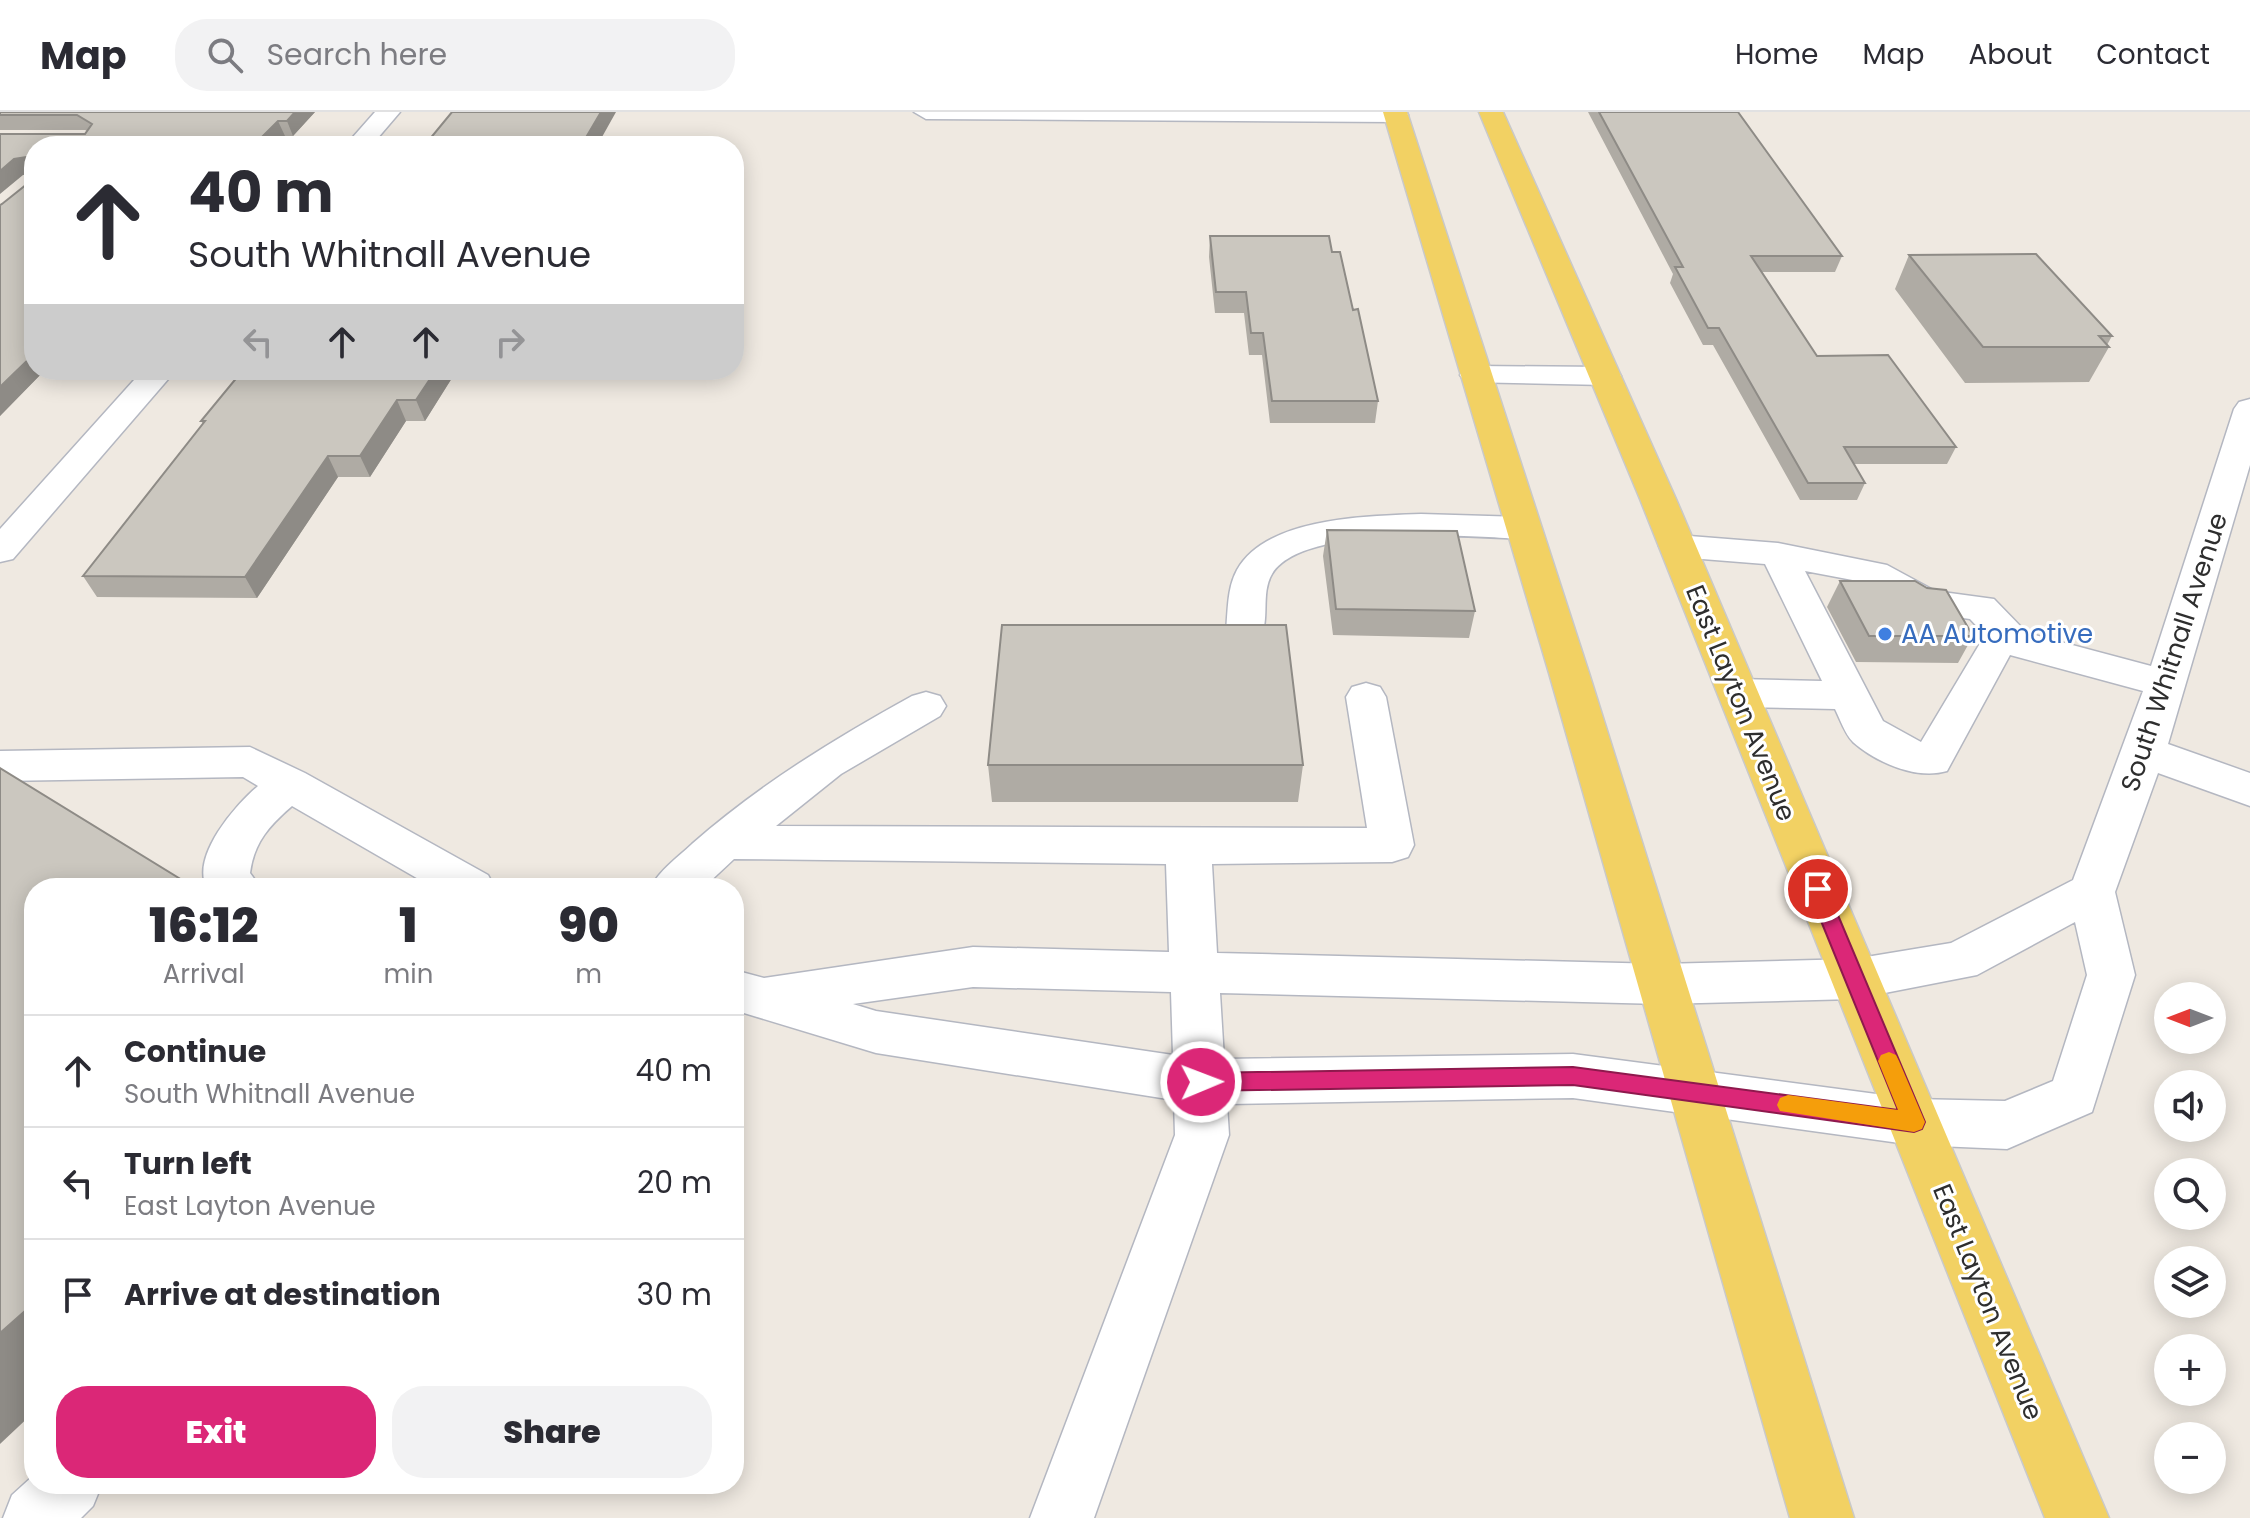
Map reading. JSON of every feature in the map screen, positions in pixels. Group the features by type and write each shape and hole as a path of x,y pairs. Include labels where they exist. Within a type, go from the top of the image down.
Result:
{"main road":[{"name":"East Layton Avenue","path":"1491,112 1677,546 2077,1518"},
{"path":"1395,113 1569,673 1822,1518"}],"street":[{"path":"367,136 388,112"},
{"path":"926,112 1395,113"},
{"path":"1476,375 1605,376"},
{"path":"0,551 151,380"},
{"name":"South Whitnall Avenue","path":"2092,892 2145,752 2166,684 2236,502 2250,409"},
{"path":"1245,631 1249,594 1256,568 1290,542 1356,527 1457,525 1522,528"},
{"path":"1677,546 1778,554 1874,573 1926,602 1981,608 2013,642"},
{"path":"1778,554 1867,731 1911,756 1932,760 1996,645 2013,642 2166,684"},
{"path":"1738,693 1849,695"},
{"path":"724,842 1188,847 1392,845 1366,697"},
{"path":"684,878 724,842 826,763 926,706"},
{"path":"2145,752 2250,790"},
{"path":"0,766 250,762 454,878"},
{"path":"226,878 229,851 254,812 290,784"},
{"path":"1062,1518 1202,1135 1188,847"},
{"path":"2092,892 2111,975 2074,1096 2007,1125 1914,1122 1573,1076 1201,1082 876,1032 749,994 973,967 1196,975 1661,984 1854,979 1960,961 2092,892"},
{"path":"35,1518 60,1494"}],"building":[{"path":"0,112 295,112 287,121 278,121 263,136 24,136 24,157 14,159 0,171 0,134 85,134 92,124 77,115 0,115"},
{"path":"452,112 601,112 587,136 432,136"},
{"path":"1599,112 1738,112 1842,256 1751,256 1817,356 1888,355 1956,447 1844,447 1865,483 1808,483 1719,328 1708,328 1675,267 1683,267"},
{"path":"24,186 24,364 0,387 0,205"},
{"path":"1210,236 1329,236 1332,252 1340,252 1353,310 1358,309 1378,401 1272,401 1263,333 1251,333 1246,292 1216,292"},
{"path":"2036,254 2112,336 2099,336 2109,347 1983,347 1909,255"},
{"path":"235,380 429,380 416,400 397,400 360,456 328,456 245,577 83,576 205,421 201,421"},
{"path":"1327,530 1457,531 1475,611 1336,609"},
{"path":"1840,581 1915,581 1927,588 1946,590 1973,636 1869,636"},
{"path":"1002,625 1286,625 1303,765 988,765"},
{"path":"0,768 179,878 24,878 24,1312 0,1333"}],"slow traffic":[{"path":"1788,1105 1914,1122 1889,1061"}],"place":[{"name":"AA Automotive","path":"1885,634"}],"route":[{"path":"1201,1082 1573,1076 1914,1122 1818,889"}]}
